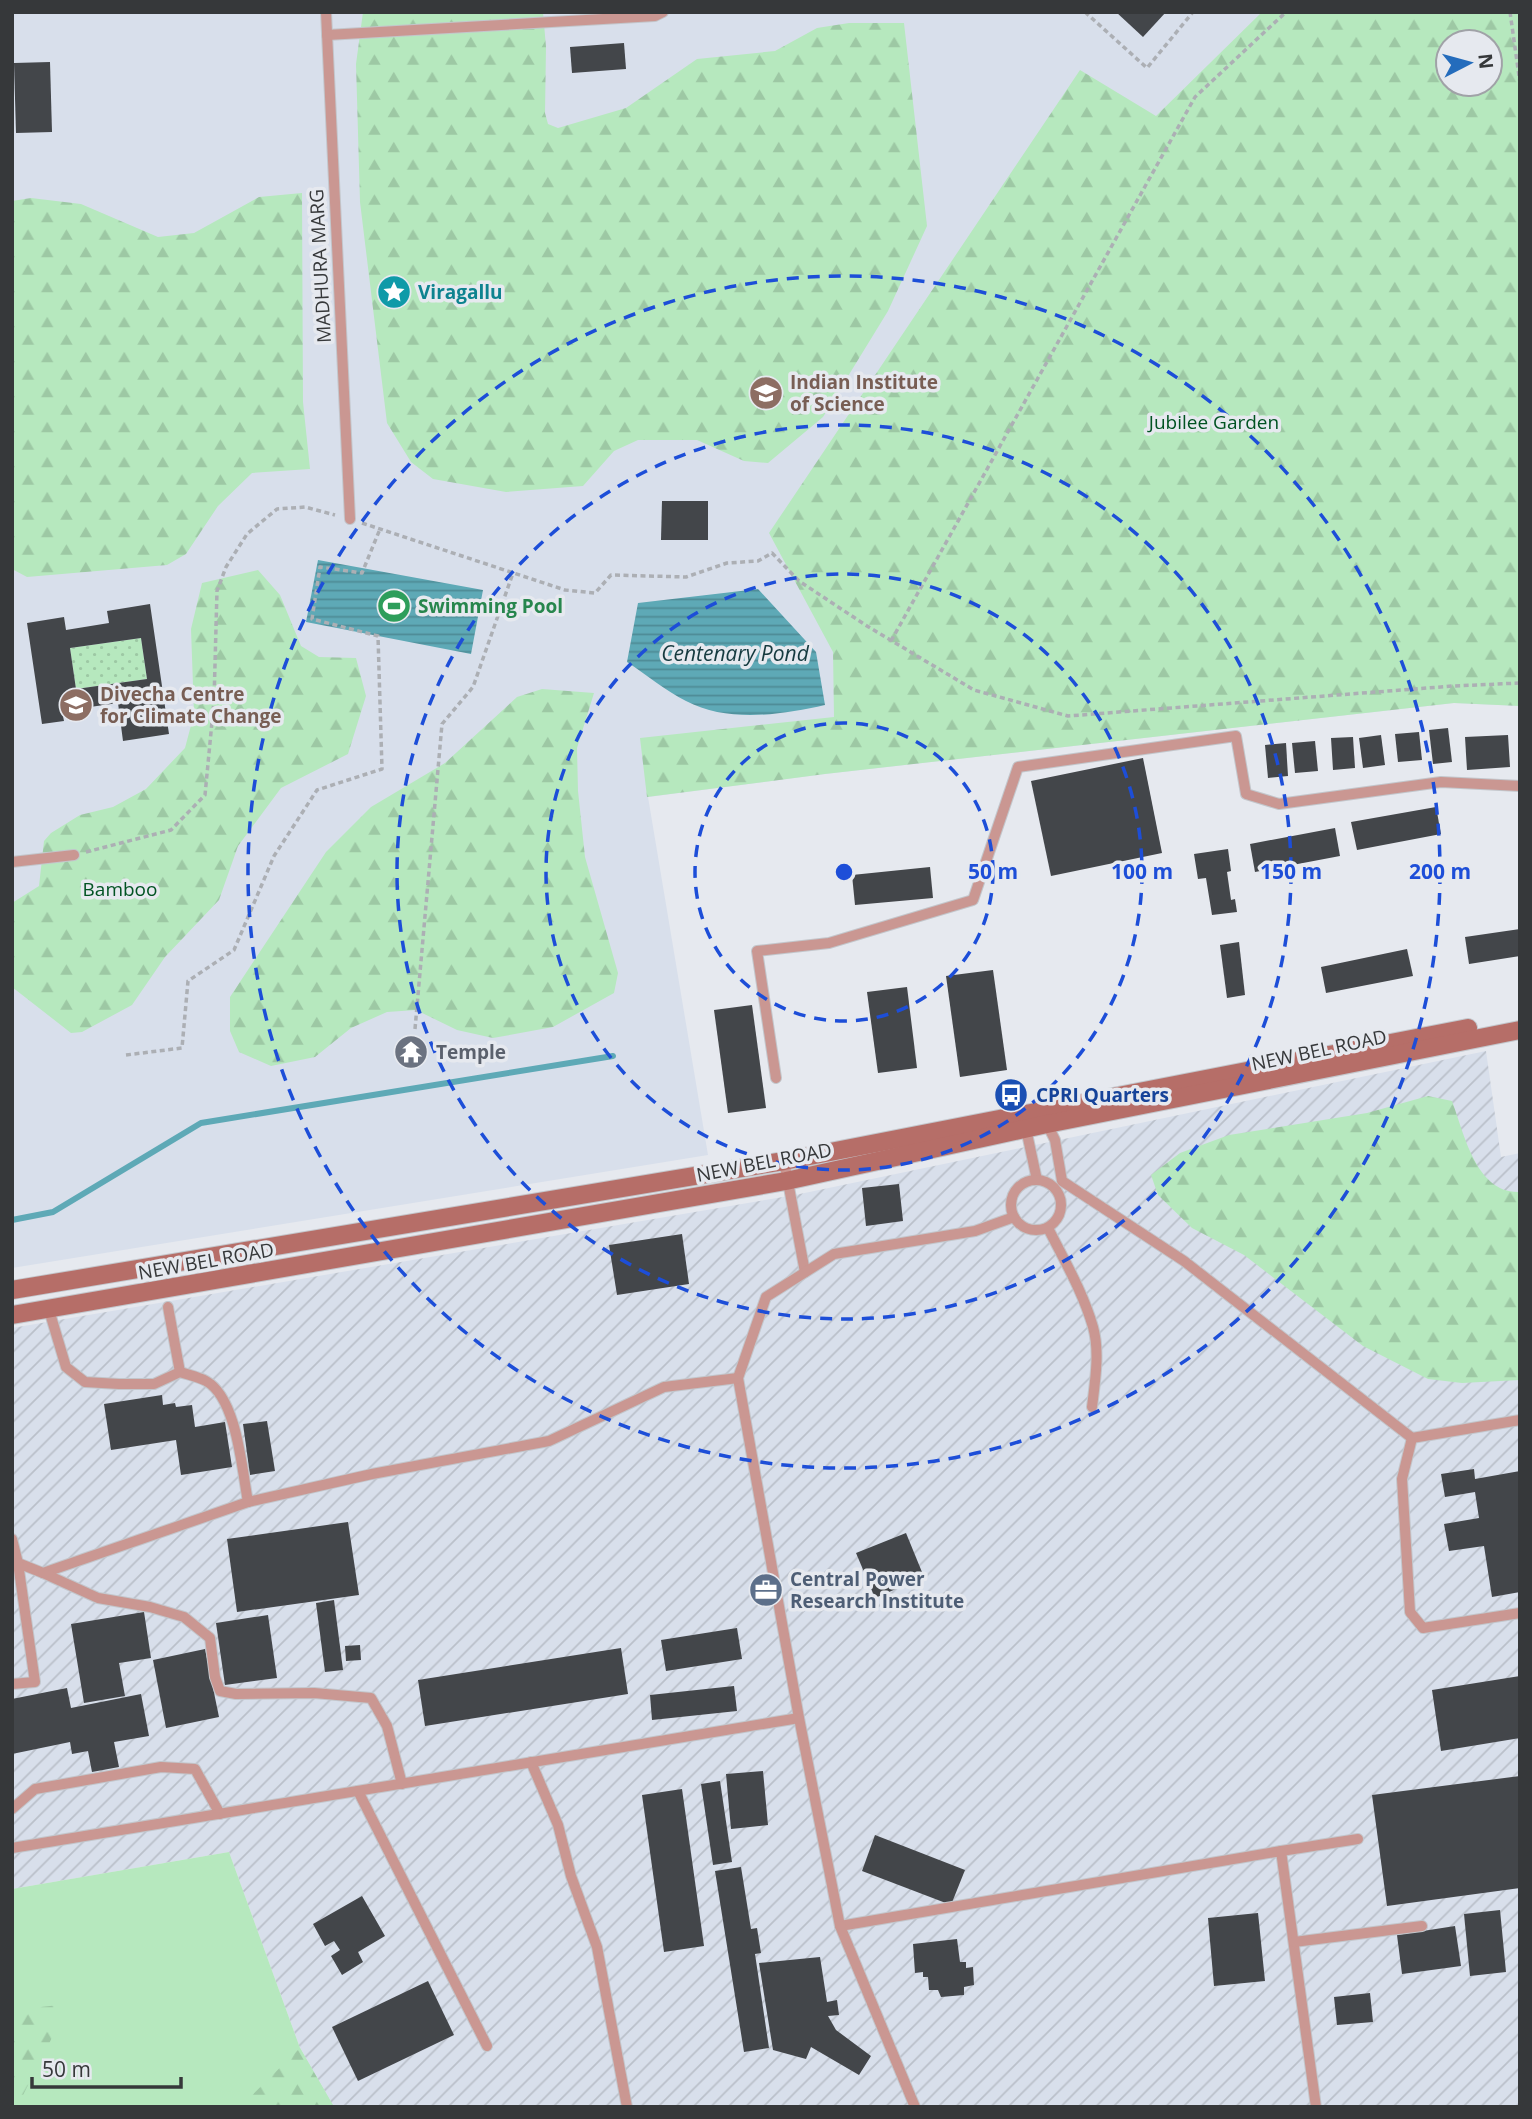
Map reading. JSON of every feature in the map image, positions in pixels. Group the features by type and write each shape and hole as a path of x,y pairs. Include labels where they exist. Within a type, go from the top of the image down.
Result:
{"main road":[{"name":"NEW BEL ROAD","path":"12,1290 784,1161 1520,1018"},
{"name":"NEW BEL ROAD","path":"12,1315 786,1181 1047,1124 1520,1030"}],"lane":[{"name":"MADHURA MARG","path":"326,12 350,519"},
{"path":"327,35 655,16 663,12"},
{"path":"776,1079 757,951 829,943 973,900 1018,767 1236,736 1246,794 1279,804 1441,782 1520,786"},
{"path":"12,862 74,855"},
{"path":"1047,1124 1055,1140 1062,1181 1184,1261 1412,1438 1520,1420"},
{"path":"1026,1129 1037,1180"},
{"path":"784,1161 805,1272"},
{"path":"1037,1180 1053,1186 1061,1200 1059,1216 1048,1228 1032,1231 1018,1223 1011,1208 1015,1192 1028,1181 1037,1180"},
{"path":"915,2107 840,1926 799,1718 738,1378 766,1297 834,1254 975,1231 1014,1217"},
{"path":"1048,1228 1094,1328 1096,1365 1092,1407"},
{"path":"168,1307 180,1373"},
{"path":"49,1310 66,1367 85,1381 154,1384 180,1373 208,1382 222,1396 236,1436 248,1502"},
{"path":"43,1573 248,1502 372,1474 549,1441 664,1387 738,1378"},
{"path":"1412,1438 1402,1479 1410,1612 1423,1628 1520,1613"},
{"path":"12,1539 19,1563 35,1682 12,1684"},
{"path":"19,1563 98,1598 150,1607 184,1617 210,1638 215,1677 220,1691 236,1694 314,1693 371,1698 387,1726 402,1784"},
{"path":"12,1848 799,1718"},
{"path":"531,1762 558,1825 571,1876 597,1947 627,2107"},
{"path":"12,1809 35,1789 161,1768 195,1769 219,1814"},
{"path":"358,1791 487,2046"},
{"path":"840,1926 1358,1839"},
{"path":"1282,1851 1316,2107"},
{"path":"1294,1942 1422,1926"}],"path":[{"path":"1085,12 1147,68 1193,12"},
{"path":"891,641 1195,97 1286,12"},
{"path":"1510,12 1520,83"},
{"path":"74,855 171,830 205,795 214,701 217,591 226,568 247,534 277,509 305,507 350,519 565,590 595,593 611,575 687,577 727,563 758,561 772,553 791,575 891,641 975,690 1068,716 1520,683"},
{"path":"126,1055 182,1048 188,981 234,950 274,856 317,790 382,769 378,636 312,619 320,567 362,573 380,529"},
{"path":"415,1029 442,724 473,687 513,573"}],"shaded area":[{"name":"Indian Institute of Science","path":"12,12 1520,12 1520,706 1454,703 825,774 648,797 708,1155 12,1268"},
{"name":"Central Power Research Institute","path":"1486,1051 1501,1157 1520,1153 1520,2107 334,2107 300,2048 229,1852 12,1889 12,1328 795,1195"}],"green space":[{"path":"363,12 543,12 546,47 545,113 548,124 558,128 626,108 697,59 775,51 817,28 849,23 904,23 927,226 888,311 823,417 768,463 744,461 697,440 638,440 614,451 583,486 506,492 433,479 411,462 387,423 360,202 356,64"},
{"name":"Jubilee Garden","path":"1262,12 1520,12 1520,706 1454,703 825,774 647,797 640,738 834,717 833,652 769,533 1080,70 1156,116"},
{"path":"302,193 303,402 310,469 252,473 218,506 186,554 167,565 27,577 12,569 12,201 31,198 81,204 158,237 194,233 259,197"},
{"name":"Bamboo","path":"258,570 280,595 301,646 319,657 356,658 366,696 348,754 281,788 238,846 219,900 165,957 132,1005 82,1032 71,1033 12,987 12,903 39,886 44,841 51,833 80,815 113,807 146,789 185,748 194,714 191,629 202,583"},
{"path":"141,638 147,679 76,689 70,648"},
{"path":"542,689 594,693 577,748 578,791 585,857 618,973 614,993 553,1027 493,1038 457,1030 416,1010 387,1012 351,1028 315,1057 271,1066 239,1052 230,1031 230,997 326,852 371,807 445,763 517,697"},
{"path":"1428,1096 1452,1101 1467,1144 1482,1173 1505,1190 1520,1192 1520,1380 1462,1383 1428,1379 1363,1346 1244,1255 1192,1228 1158,1195 1151,1175 1180,1153 1229,1135 1367,1113"},
{"path":"229,1852 300,2048 334,2107 12,2107 12,1889"},
{"path":"69,2004 17,2107 12,2107 12,2010"},
{"path":"300,2048 334,2107 250,2107 247,2100"}],"water":[{"name":"Swimming Pool","path":"318,560 483,590 471,654 306,622"},
{"name":"Centenary Pond","path":"758,589 816,652 825,705 773,714 737,715 719,712 702,708 679,697 627,662 638,603"}],"building":[{"path":"1116,12 1166,12 1143,37"},
{"path":"624,43 626,69 572,73 570,47"},
{"path":"50,62 52,132 16,133 14,63"},
{"path":"662,501 708,501 708,540 661,540"},
{"path":"150,604 169,734 123,741 118,703 62,711 64,721 42,724 27,623 64,617 66,630 109,623 107,611","holes":["141,638 147,679 76,689 70,648"]},
{"path":"1448,728 1452,762 1433,764 1429,730"},
{"path":"1419,732 1422,760 1398,762 1395,734"},
{"path":"1381,735 1385,765 1363,768 1359,738"},
{"path":"1508,735 1510,767 1467,770 1465,737"},
{"path":"1353,737 1355,768 1333,770 1331,738"},
{"path":"1315,741 1318,771 1295,773 1292,743"},
{"path":"1286,743 1288,776 1268,778 1265,745"},
{"path":"1143,758 1162,853 1051,876 1031,781"},
{"path":"1436,807 1441,834 1357,850 1351,822"},
{"path":"1335,828 1340,856 1255,872 1250,844"},
{"path":"1228,849 1231,871 1227,872 1231,900 1235,899 1237,912 1212,915 1206,878 1198,879 1194,854"},
{"path":"930,867 933,898 855,905 852,875"},
{"path":"1520,929 1520,956 1469,964 1465,937"},
{"path":"1239,942 1245,995 1227,998 1220,945"},
{"path":"1407,949 1413,976 1326,993 1321,967"},
{"path":"993,970 1007,1070 960,1077 946,976"},
{"path":"907,987 917,1068 878,1073 867,992"},
{"path":"752,1005 766,1108 728,1113 714,1010"},
{"name":"Temple","path":"423,1043 423,1060 398,1062 399,1044"},
{"path":"899,1184 903,1221 866,1226 862,1188"},
{"path":"682,1234 689,1284 617,1295 609,1245"},
{"path":"162,1395 163,1405 192,1405 195,1427 225,1422 232,1467 181,1475 176,1440 111,1450 104,1404"},
{"path":"267,1421 275,1471 250,1475 243,1424"},
{"path":"1474,1469 1475,1479 1520,1471 1520,1592 1492,1597 1484,1546 1449,1551 1444,1524 1479,1518 1475,1492 1445,1497 1441,1474"},
{"path":"348,1522 359,1595 237,1612 227,1539"},
{"path":"906,1533 924,1577 875,1598 856,1553"},
{"path":"334,1600 343,1670 325,1672 316,1603"},
{"path":"144,1612 151,1658 119,1663 125,1696 84,1703 71,1624"},
{"path":"268,1615 277,1678 225,1685 216,1623"},
{"path":"737,1628 742,1659 666,1671 661,1640"},
{"path":"360,1645 361,1660 346,1661 345,1646"},
{"path":"621,1648 628,1694 425,1726 418,1680"},
{"path":"205,1649 219,1717 166,1728 153,1660"},
{"path":"1520,1676 1520,1738 1441,1751 1432,1690"},
{"path":"734,1686 737,1711 652,1720 650,1695"},
{"path":"67,1688 71,1708 141,1694 149,1736 114,1742 119,1767 92,1772 88,1751 72,1754 70,1742 12,1754 12,1699"},
{"path":"763,1771 768,1825 731,1829 726,1774"},
{"path":"1520,1776 1520,1888 1387,1906 1372,1795"},
{"path":"720,1781 732,1862 713,1865 701,1784"},
{"path":"682,1789 704,1946 664,1952 642,1795"},
{"path":"875,1835 965,1870 951,1905 862,1871"},
{"path":"741,1867 751,1929 757,1928 761,1953 755,1954 769,2048 744,2052 715,1871"},
{"path":"362,1896 385,1936 358,1952 363,1962 342,1975 331,1956 340,1950 334,1941 325,1946 313,1924"},
{"path":"1500,1910 1506,1972 1470,1976 1464,1914"},
{"path":"1258,1913 1265,1981 1214,1986 1208,1918"},
{"path":"1455,1926 1461,1966 1402,1974 1397,1935"},
{"path":"957,1939 960,1962 966,1962 966,1968 973,1967 974,1985 964,1987 964,1995 941,1997 938,1990 929,1990 928,1977 923,1977 923,1972 915,1973 913,1944"},
{"path":"820,1957 827,2002 837,2000 839,2015 828,2016 836,2030 871,2056 859,2075 811,2047 806,2059 773,2050 759,1963"},
{"path":"428,1981 454,2035 358,2081 332,2027"},
{"path":"1370,1993 1373,2022 1337,2025 1334,1997"}],"waterway":[{"path":"12,1220 53,1212 201,1123 613,1056"}],"place":[{"name":"Viragallu","path":"394,292"},
{"name":"Indian Institute of Science","path":"766,393"},
{"name":"Swimming Pool","path":"394,606"},
{"name":"Divecha Centre for Climate Change","path":"76,705"},
{"name":"Temple","path":"411,1052"},
{"name":"CPRI Quarters","path":"1011,1095"},
{"name":"Central Power Research Institute","path":"766,1590"}]}
